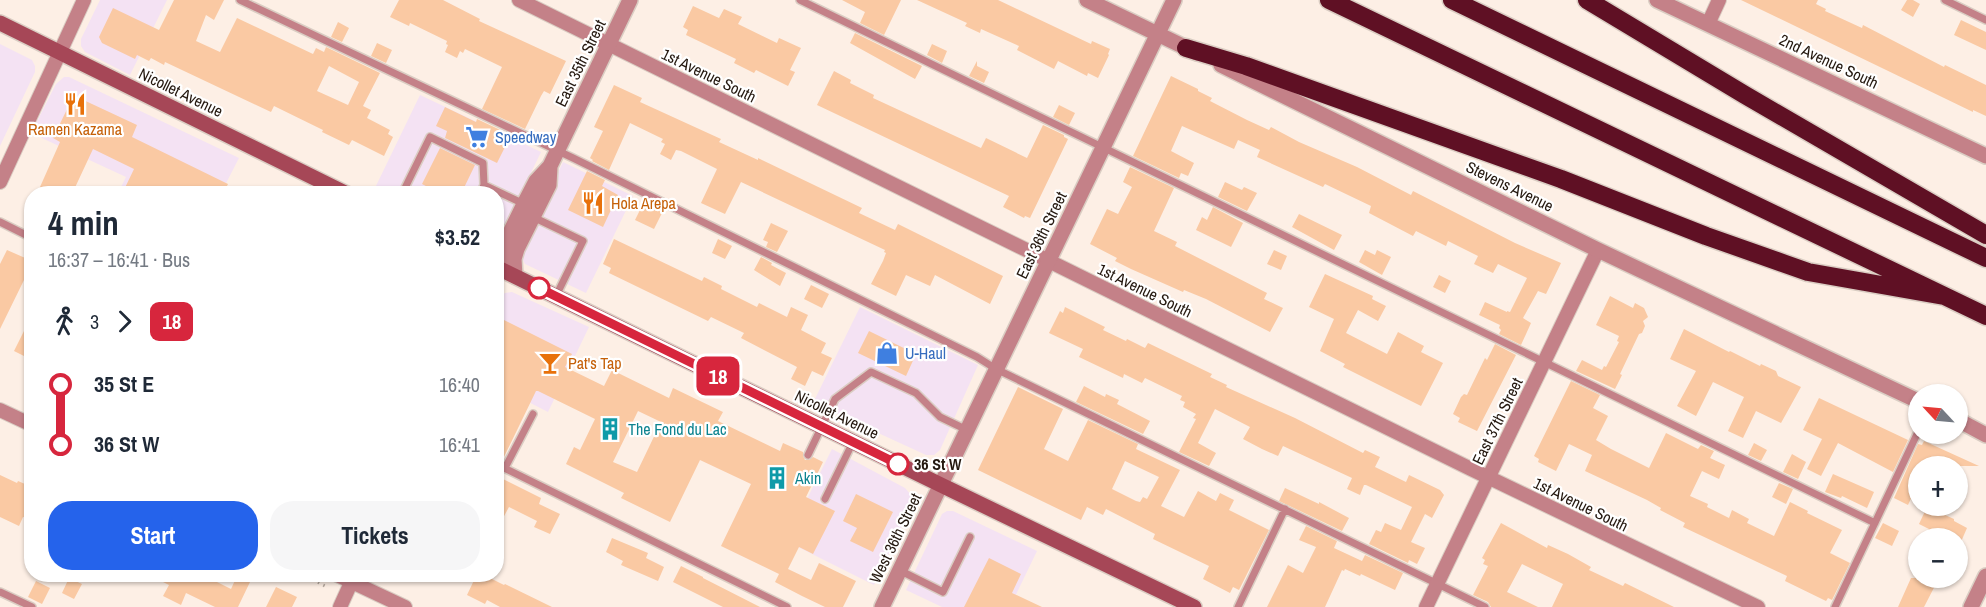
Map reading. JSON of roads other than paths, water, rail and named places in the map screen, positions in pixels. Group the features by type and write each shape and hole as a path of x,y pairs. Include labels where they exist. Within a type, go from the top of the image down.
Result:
{"highway":[{"path":"1329,0 1986,316"},
{"path":"1452,0 1986,258"},
{"path":"1587,0 1986,235"},
{"path":"1186,48 1257,70 1561,179 1706,236 1808,272 1944,296"}],"main road":[{"name":"Nicollet Avenue","path":"0,23 331,186"},
{"name":"Nicollet Avenue","path":"504,273 515,276 1194,607"}],"street":[{"path":"0,182 84,0"},
{"name":"1st Avenue South","path":"519,0 1488,477 1758,607"},
{"name":"East 35th Street","path":"528,210 549,185 550,166 630,0"},
{"name":"Stevens Avenue","path":"1087,0 1296,100 1598,250 1908,396"},
{"name":"East 36th Street","path":"940,485 1174,0"},
{"name":"2nd Avenue South","path":"1657,0 1986,156"},
{"path":"1708,24 1719,0"},
{"path":"504,247 528,210"},
{"path":"515,276 514,259 528,210"},
{"name":"East 37th Street","path":"1426,607 1598,250"},
{"path":"0,410 24,421"},
{"path":"1968,425 1986,435"},
{"name":"West 36th Street","path":"882,607 940,485"},
{"path":"1971,607 1986,577"},
{"path":"340,607 352,582"},
{"path":"361,582 405,607"}],"lane":[{"path":"240,0 558,151 966,351 996,369 1485,607"},
{"path":"800,0 1875,523"},
{"path":"1945,0 1986,20"},
{"path":"406,186 430,137 483,163 484,185"},
{"path":"504,196 583,241 556,296"},
{"path":"0,222 24,234"},
{"path":"808,455 835,399 871,372 916,393 940,417 967,430"},
{"path":"533,414 505,468 788,607"},
{"path":"825,499 853,442"},
{"path":"1835,607 1912,444"},
{"path":"1238,607 1285,509"},
{"path":"899,570 943,592 970,537"},
{"path":"0,592 32,607"}],"place":[{"name":"Ramen Kazama","path":"75,104"},
{"name":"Speedway","path":"477,137"},
{"name":"Hola Arepa","path":"593,203"},
{"name":"U-Haul","path":"887,353"},
{"name":"Pat's Tap","path":"550,363"},
{"name":"The Fond du Lac","path":"610,429"},
{"name":"36 St W","path":"898,464"},
{"name":"Akin","path":"777,478"}]}
